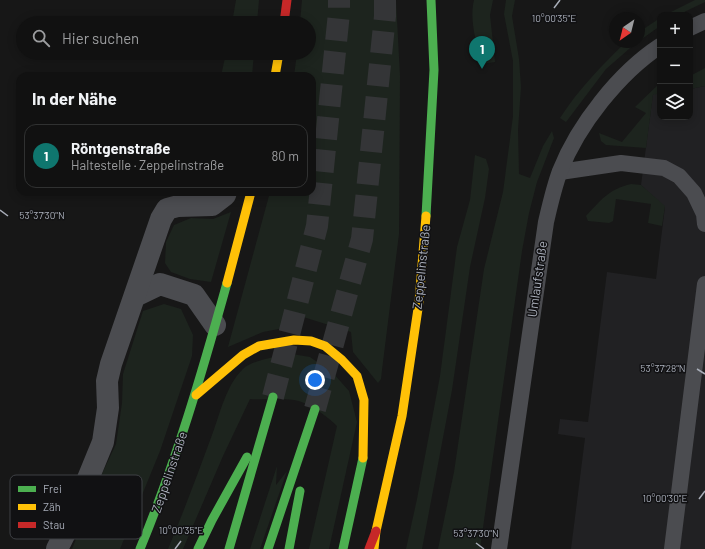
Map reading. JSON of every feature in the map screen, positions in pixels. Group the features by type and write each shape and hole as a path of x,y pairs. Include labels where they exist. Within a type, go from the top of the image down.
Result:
{"main road":[{"path":"285,16 286,0"},
{"name":"Zeppelinstraße","path":"376,531 402,416 419,302 428,188 434,70 431,0"},
{"path":"276,72 278,60"},
{"name":"Zeppelinstraße","path":"140,549 152,522 196,396 250,196"},
{"path":"196,396 243,355 259,346 294,340 311,341 325,346 342,360 357,376 364,400 363,458 343,549"},
{"path":"229,549 266,423 272,397"},
{"path":"268,549 315,409 289,549"},
{"path":"198,549 212,520 266,423"},
{"path":"369,549 376,531"},
{"path":"374,549 376,531"}],"street":[{"path":"89,475 103,442 108,408 107,381 111,364 161,219 167,209 178,206 212,205 224,196"},
{"path":"135,296 160,284 194,295 215,325"},
{"path":"57,549 62,539"}],"lane":[{"path":"693,27 705,21"},
{"name":"Umlaufstraße","path":"499,549 546,222 560,172 575,140 599,105 622,77 650,52 657,48"},
{"path":"560,172 621,163 664,168 679,176 694,193 704,214 705,224"},
{"path":"672,549 705,284"}],"shaded area":[{"path":"236,0 259,0 258,16 233,16"},
{"path":"302,0 396,0 400,76 399,234 381,379 378,383 353,352 351,332 297,315 284,328 263,332 228,347 269,196 316,196 316,72 295,72 296,60 316,60 316,16 301,16"},
{"path":"474,0 493,0 490,15 495,62 481,64 472,16"},
{"path":"506,0 515,0 512,16 519,59 521,87 518,130 519,174 530,178 543,146 552,131 554,138 537,182 529,213 522,251 480,549 438,549 454,472 484,269 503,192 513,116 513,61 504,14"},
{"path":"695,0 705,0 705,2 684,12 671,12"},
{"path":"657,20 657,28 645,37 645,28"},
{"path":"620,48 630,48 606,69 566,122 560,118 591,78"},
{"path":"224,60 253,60 252,72 222,72"},
{"path":"705,68 705,86 693,88 693,74"},
{"path":"657,86 657,94 653,95 646,148 606,145 601,141 599,133 622,142 646,113 635,107"},
{"path":"705,86 705,549 571,549 585,438 558,434 560,419 588,422 607,272 656,279 665,207 641,185 653,94 657,93 657,120 693,120 693,88"},
{"path":"475,155 486,159 489,169 485,198 470,267 452,390 422,549 406,549 440,376 457,247 470,200"},
{"path":"631,184 641,185 665,206 662,226 648,223 651,204 616,199 613,221 609,223 588,221 586,216 606,196 623,186"},
{"path":"231,212 211,282 190,279 171,272 165,263 166,242 174,225 191,218 213,219"},
{"path":"164,304 181,309 193,335 192,356 160,451 142,495 142,475 101,475 116,444 122,403 123,374 143,311"},
{"path":"292,354 310,357 333,373 349,391 357,422 329,549 309,549 337,426 317,410 299,401 283,399 250,399 223,456 183,549 168,549 196,478 224,400 232,383 243,369 253,363"},
{"path":"277,466 276,485 287,471 260,549 250,549"},
{"path":"76,539 124,539 120,549 72,549"}],"tunnel":[{"path":"273,397 317,226 339,13 339,0"},
{"path":"315,409 362,239 385,16 385,0"}],"traffic: fast":[{"path":"426,216 434,70 431,0"},
{"path":"140,549 188,417 227,283"},
{"path":"229,549 273,397"},
{"path":"268,549 315,409"},
{"path":"198,549 212,520 247,457"},
{"path":"343,549 363,458"},
{"path":"289,549 300,491"}],"traffic: slow":[{"path":"276,72 278,60"},
{"path":"227,283 250,196"},
{"path":"374,549 376,531 402,416 419,302 426,216"},
{"path":"196,395 243,355 259,346 294,340 311,341 325,346 342,360 357,376 364,400 363,458"}],"traffic: jam":[{"path":"285,16 287,0"},
{"path":"369,549 376,531"}],"place":[{"name":"Röntgenstraße","path":"482,69"}]}
